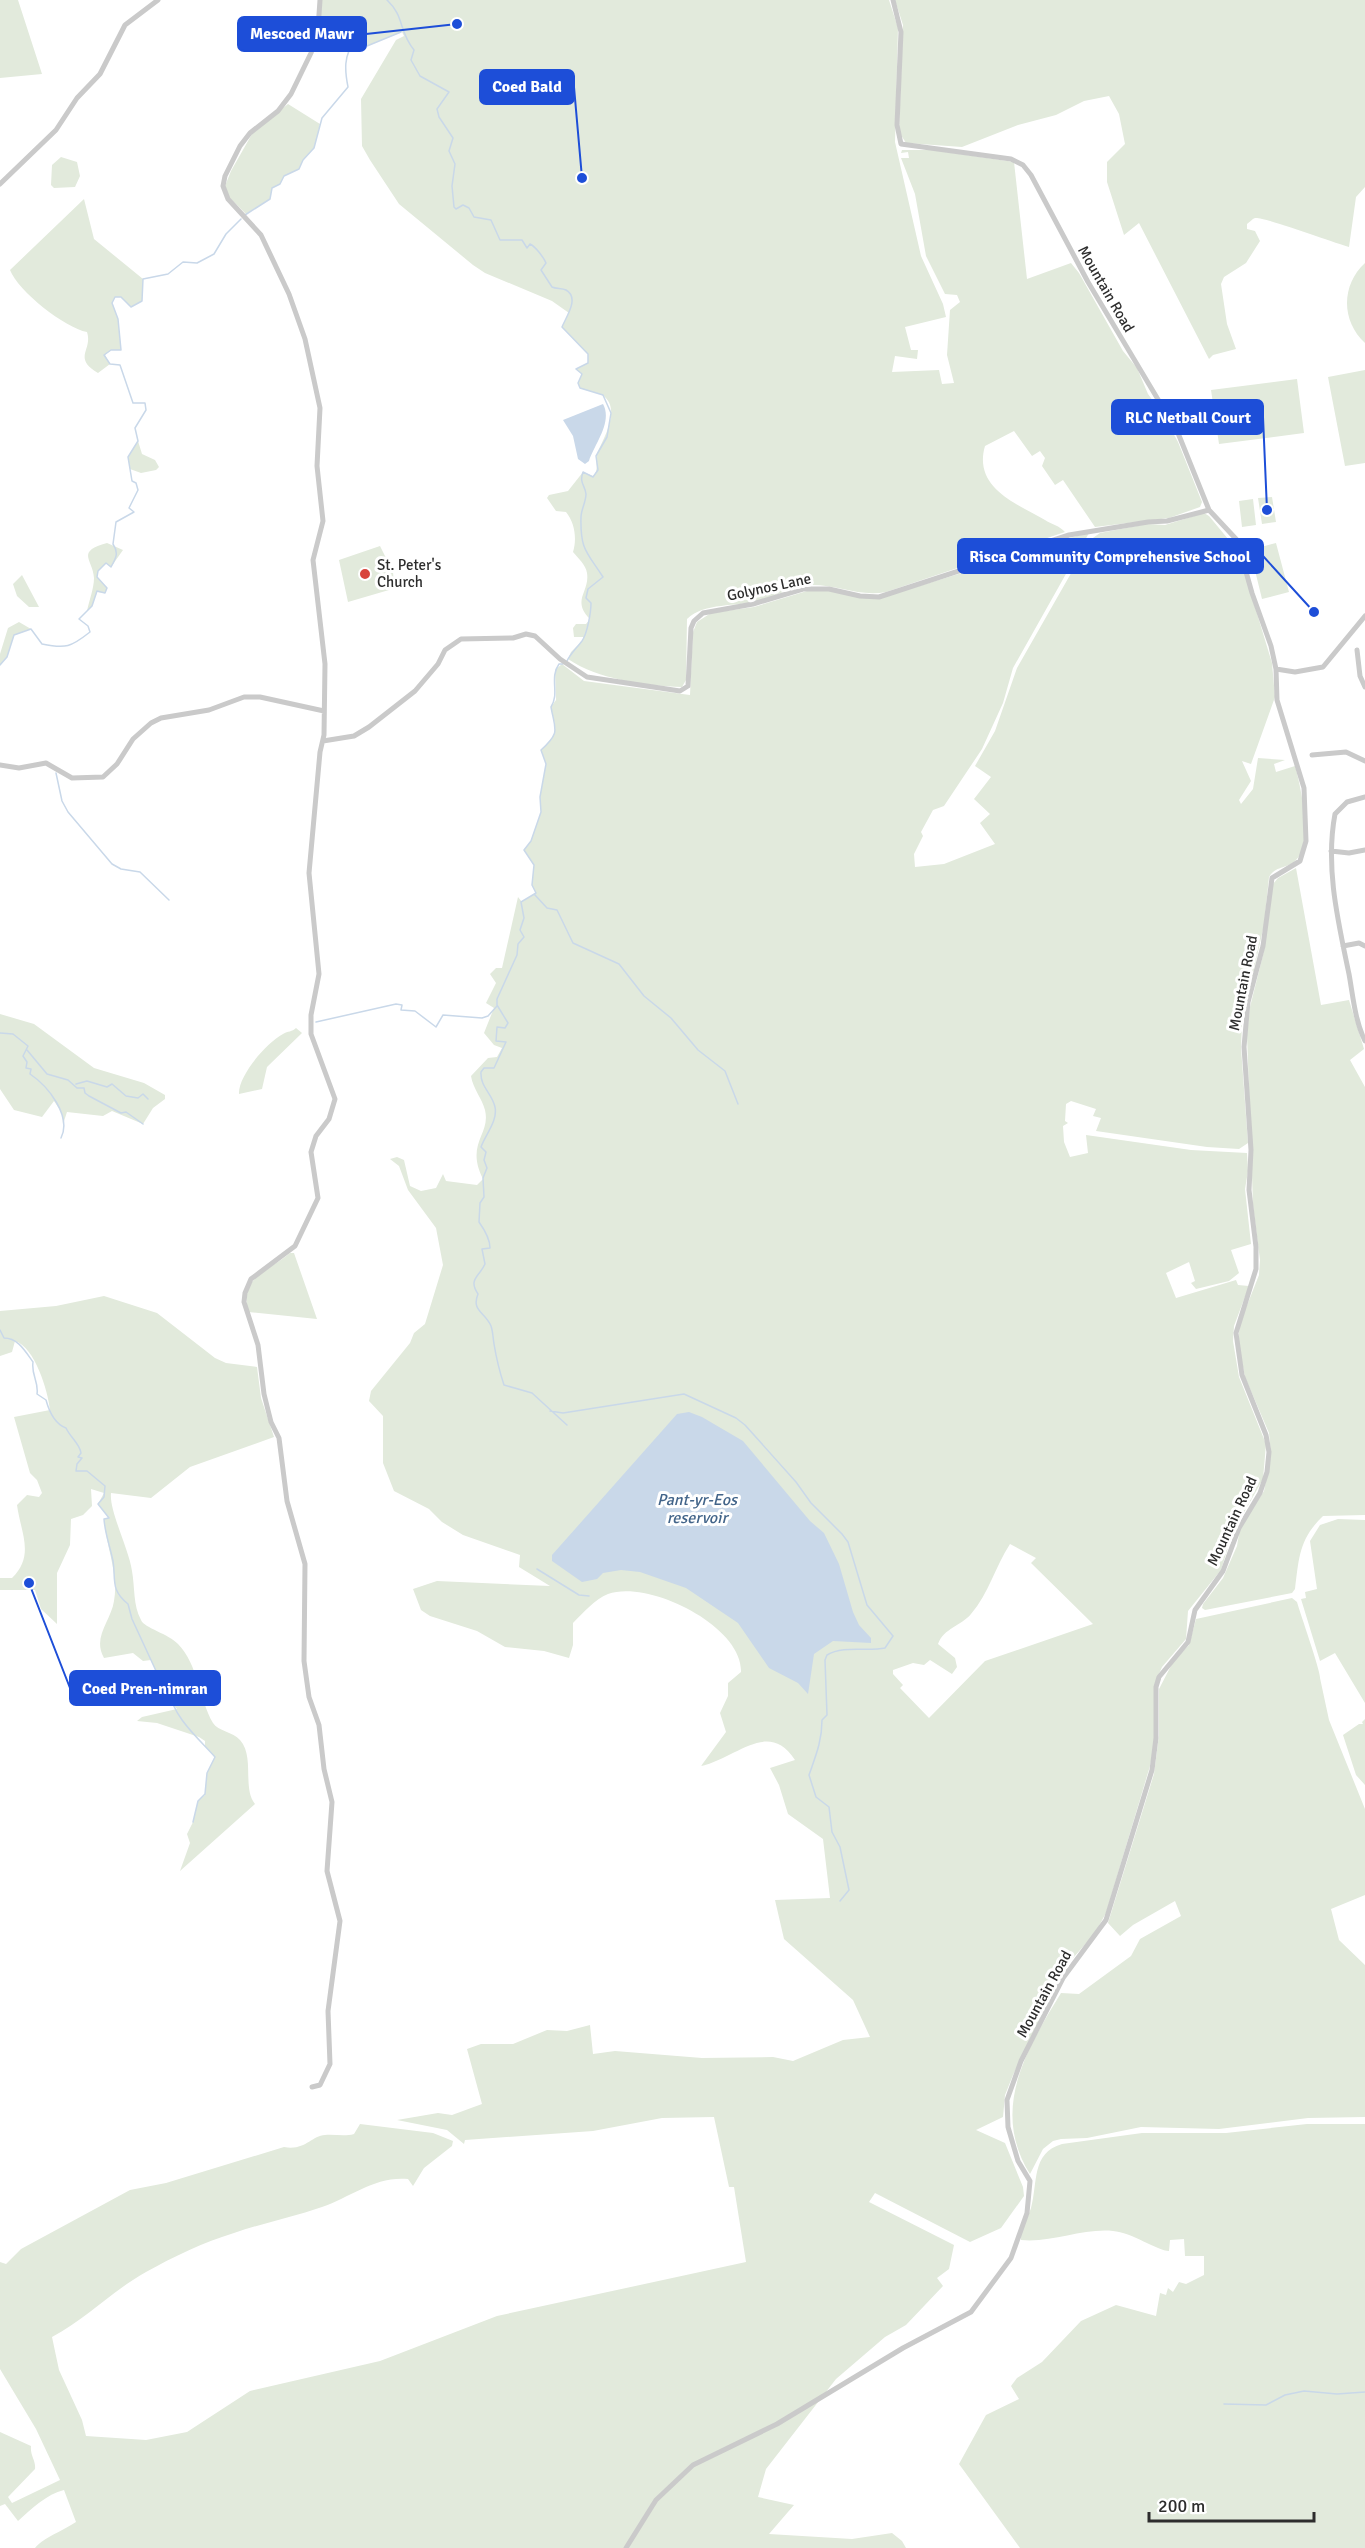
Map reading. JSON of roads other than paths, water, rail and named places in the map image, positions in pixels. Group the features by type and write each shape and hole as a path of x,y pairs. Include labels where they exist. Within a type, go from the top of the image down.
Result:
{"street":[{"path":"0,184 56,130 77,98 100,74 125,25 158,0"},
{"path":"312,2087 320,2085 330,2064 328,2011 339,1942 337,1905 327,1871 332,1802 324,1769 319,1725 309,1697 304,1661 305,1564 287,1501 279,1438 271,1422 264,1394 258,1345 244,1302 251,1279 295,1246 313,1213 318,1198 312,1166 313,1143 334,1107 335,1099 311,1034 310,1024 319,974 309,873 320,752 323,741 325,664 313,572 315,547 323,521 317,466 320,408 296,311 261,235 224,194 225,176 244,140 278,111 291,94 315,39 320,0"},
{"name":"Mountain Road","path":"626,2548 656,2500 693,2465 777,2424 903,2348 971,2312 1011,2258 1027,2213 1030,2181 1018,2161 1008,2127 1007,2100 1022,2061 1063,1978 1106,1920 1152,1770 1156,1738 1156,1687 1159,1677 1188,1642 1195,1610 1223,1572 1239,1528 1260,1493 1267,1472 1269,1452 1266,1435 1242,1376 1236,1333 1253,1281 1257,1258 1249,1190 1251,1150 1244,1056 1247,1012 1263,946 1272,878 1300,861 1306,841 1304,788 1277,700 1276,669 1271,646 1252,592 1238,540 1209,510 1178,433 1123,344 1023,165 1011,159 901,144 897,125 901,32 893,0"},
{"name":"Golynos Lane","path":"323,741 354,736 369,727 415,691 438,664 445,650 461,639 513,638 526,634 542,641 580,674 598,680 680,691 688,686 691,628 694,621 703,613 753,604 803,590 829,589 860,596 879,597 1069,535 1167,521 1209,510"},
{"path":"1276,669 1295,672 1323,667 1365,616"},
{"path":"1356,654 1361,682 1365,687"},
{"path":"0,765 19,768 46,763 66,776 91,779 104,777 133,739 161,718 200,713 252,696 324,711"},
{"path":"1312,755 1346,752 1365,761"},
{"path":"1365,797 1347,802 1335,814 1331,851 1333,892 1357,1016 1365,1041"},
{"path":"1331,851 1349,853 1365,850"},
{"path":"1343,946 1359,943 1365,946"}],"water":[{"path":"603,404 606,418 602,433 589,461 585,464 578,459 573,436 563,420"},
{"name":"Pant-yr-Eos reservoir","path":"689,1412 743,1441 810,1521 824,1533 839,1564 853,1612 859,1625 871,1638 871,1643 833,1641 814,1654 808,1694 798,1683 769,1668 738,1623 686,1588 640,1572 621,1570 603,1573 597,1579 582,1582 552,1561 552,1555 677,1414"}],"waterway":[{"path":"387,0 397,12 414,50 411,60 420,76 449,92 437,109 439,117 453,138 449,151 455,164 452,186 454,207 456,209 463,205 469,208 474,217 491,220 500,240 522,240 527,248 530,244 540,253 546,263 541,270 552,287 566,290 572,298 571,308 562,327 588,354 588,363 576,369 582,374 578,383 580,388 603,395 611,413 607,437 596,456 598,470 593,477 583,472 582,479 586,494 581,517 583,544 603,577 588,589 586,598 591,603 587,629 584,638 567,661"},
{"path":"245,215 270,199 272,188 280,184 284,176 299,169 303,160 314,148 322,118 348,87 346,64 351,47 355,43 367,46 401,32"},
{"path":"0,665 7,657 14,635 31,629 42,644 68,646 90,632 88,626 79,619 92,606 97,591 105,593 107,588 97,577 98,571 106,563 111,567 115,558 116,550 113,544 116,522 134,512 129,508 138,490 136,483 132,481 128,457 138,441 135,428 146,410 145,403 133,403 120,365 110,364 104,355 111,350 121,350 118,319 112,303 115,297 121,297 131,307 142,301 143,279 168,274 183,262 197,263 214,254 226,234 241,219"},
{"path":"563,664 559,664 555,675 555,696 551,707 555,726 554,735 541,750 546,764 540,797 541,812 531,841 524,850 534,865 532,885 536,893 521,902 524,918 520,930 524,937 518,944 517,955 497,999 497,1005 508,1023 505,1028 497,1027 496,1041 506,1042 494,1068 484,1068 481,1072 482,1082 493,1102 495,1112 493,1123 481,1147 486,1152 484,1160 487,1168 483,1178 484,1197 480,1203 479,1222 490,1248 482,1249 485,1264 475,1278 474,1285 478,1294 477,1308 491,1326 504,1385 532,1393 567,1425"},
{"path":"56,773 62,801 68,812 112,864 121,869 140,872 169,900"},
{"path":"535,895 547,908 557,910 573,943 619,964 644,996 671,1018 698,1050 725,1071 738,1104"},
{"path":"316,1022 396,1004 402,1005 401,1010 415,1011 436,1027 443,1015 482,1018 488,1016 497,1006"},
{"path":"0,1033 13,1034 28,1046 23,1056 27,1062 26,1068 31,1069 30,1074 51,1094 61,1111 64,1129 61,1138"},
{"path":"27,1050 47,1074 68,1080 77,1088 84,1088 85,1093 89,1096 121,1113 126,1112 143,1124"},
{"path":"76,1084 87,1081 107,1087 112,1084 126,1096 138,1098 143,1094 148,1099"},
{"path":"0,1330 4,1338 13,1340 21,1346 33,1362 37,1394 46,1400 53,1417 66,1428 79,1447 81,1453 78,1457 82,1458 77,1464 76,1471 87,1471 105,1486 104,1497 98,1504 109,1518 104,1519 118,1594 128,1604 132,1619 163,1686 170,1692 176,1710 187,1727 215,1757 207,1773 205,1794 198,1801 193,1822"},
{"path":"550,1411 563,1413 684,1394 736,1418 745,1425 796,1482 811,1503 848,1542 867,1605 893,1636 885,1648 841,1650 827,1655 825,1660 827,1715 822,1720 820,1741 809,1775 816,1797 829,1807 832,1832 840,1847 849,1890 840,1901"},
{"path":"537,1569 579,1595 589,1596"},
{"path":"1224,2404 1266,2405 1285,2395 1304,2391 1337,2394 1365,2392"}],"place":[{"name":"Mescoed Mawr","path":"457,24"},
{"name":"Coed Bald","path":"582,178"},
{"name":"RLC Netball Court","path":"1267,510"},
{"name":"St. Peter's Church","path":"365,574"},
{"name":"Risca Community Comprehensive School","path":"1314,612"},
{"name":"Coed Pren-nimran","path":"29,1583"}]}
